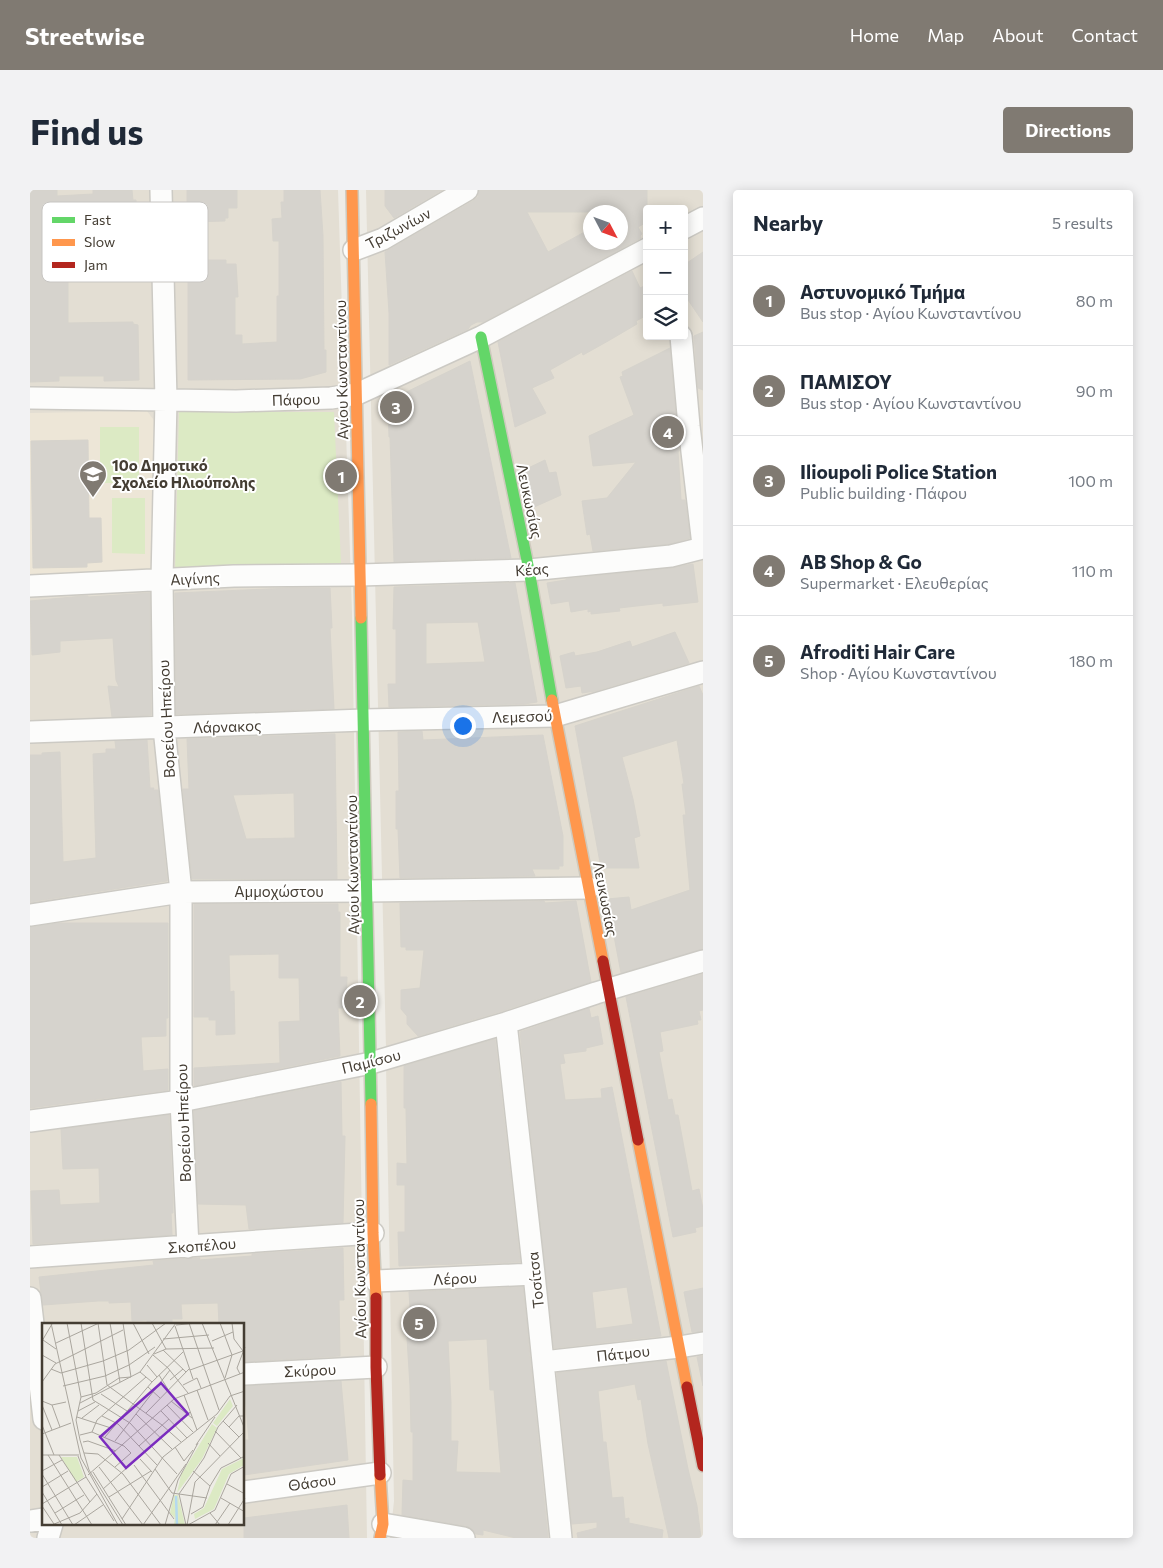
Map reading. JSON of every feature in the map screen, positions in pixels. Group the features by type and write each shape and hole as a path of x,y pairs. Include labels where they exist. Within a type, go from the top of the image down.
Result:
{"street":[{"name":"Αγίου Κωνσταντίνου","path":"352,190 373,1233 376,1281 376,1367 381,1531"},
{"name":"Τριζωνίων","path":"354,250 383,239 468,190"},
{"path":"688,226 703,218"},
{"name":"Πάφου","path":"30,398 236,401 331,398 357,394 481,338 643,255"},
{"name":"Βορείου Ηπείρου","path":"163,282 166,400 162,580 164,728 181,892 180,1101 188,1247"},
{"name":"Λευκωσίας","path":"481,338 529,570 555,716 590,888 608,989 703,1466"},
{"path":"682,340 696,421 703,546"},
{"name":"Κέας","path":"360,575 529,570 670,556 703,546"},
{"name":"Αιγίνης","path":"30,586 234,576 360,575"},
{"name":"Λεμεσού","path":"364,720 555,716 703,672"},
{"name":"Λάρνακος","path":"30,732 364,720"},
{"name":"Αμμοχώστου","path":"30,915 181,892 590,888"},
{"name":"Παμίσου","path":"30,1121 180,1101 371,1063 703,961"},
{"name":"Τοσίτσα","path":"506,1023 561,1538"},
{"name":"Σκοπέλου","path":"30,1257 373,1233"},
{"name":"Λέρου","path":"376,1281 534,1274"},
{"path":"30,1298 38,1385 42,1408"},
{"name":"Πάτμου","path":"543,1362 703,1343"},
{"name":"Σκύρου","path":"245,1374 376,1367"},
{"name":"Θάσου","path":"245,1492 380,1473"},
{"path":"381,1531 464,1538"}],"shaded area":[{"path":"30,190 338,190 352,613 367,1538 30,1538"},
{"path":"366,190 703,190 703,956 386,1049"},
{"name":"10ο Δημοτικό Σχολείο Ηλιούπολης","path":"147,411 156,423 154,573 30,575 30,413"},
{"path":"703,969 703,1538 390,1538 394,1501 386,1065"}],"green space":[{"path":"179,412 334,412 341,563 175,572"},
{"path":"100,427 139,427 139,483 100,483"},
{"path":"112,498 145,498 145,554 112,553"}],"building":[{"path":"30,190 57,190 57,196 93,194 93,190 132,190 133,200 136,200 136,202 42,202 42,282 68,282 68,323 133,322 133,324 138,325 139,380 104,381 104,376 59,376 59,381 30,382"},
{"path":"187,190 237,190 237,208 228,208 228,218 225,218 225,221 208,222 208,202 187,202"},
{"path":"284,190 320,190 326,372 300,379 188,380 188,282 208,282 208,260 226,260 226,264 236,264 238,297 235,297 235,335 242,335 242,344 277,342 279,241 273,241 272,219 282,218 281,202 284,202"},
{"path":"385,190 442,190 394,218 385,206"},
{"path":"479,190 647,190 647,205 643,205 643,224 638,227 642,234 641,238 628,245 628,205 583,205 583,212 527,212 548,252 583,233 583,250 618,250 483,322 477,322 468,329 389,365 389,313 385,252 478,197"},
{"path":"703,252 703,322 688,300 688,262"},
{"path":"632,271 640,288 643,287 643,317 636,321 637,324 583,355 582,352 550,370 554,378 532,388 546,413 515,427 498,342"},
{"path":"703,332 703,390 698,388 694,336"},
{"path":"670,348 679,451 681,500 685,500 690,538 669,544 593,551 590,534 587,535 582,501 607,498 636,462 593,466 589,436 634,415 620,377 623,376 622,372"},
{"path":"470,361 511,558 394,562 388,401"},
{"path":"88,440 89,518 101,518 102,562 87,563 87,567 33,568 31,441"},
{"path":"545,460 549,473 556,472 561,495 532,508 524,470"},
{"path":"693,564 698,602 663,606 663,603 619,608 620,611 591,614 591,611 588,612 588,609 571,612 569,601 551,604 547,583 566,579 672,568"},
{"path":"515,583 537,702 524,704 389,707 388,684 396,684 396,629 393,629 394,587","holes":["478,622 485,662 426,664 426,623"]},
{"path":"330,588 334,709 176,714 175,593"},
{"path":"150,593 151,715 112,717 108,686 119,687 116,680 113,638 60,641 60,652 32,655 30,601"},
{"path":"675,632 689,663 595,691 582,693 581,686 566,688 560,656 574,652 575,656 597,652 630,641 632,647"},
{"path":"699,686 703,695 703,949 621,973 607,899 629,897 631,910 690,890 683,815 686,815 682,784 684,784 677,740 622,757 640,836 634,838 639,868 601,868 575,726"},
{"path":"422,731 423,740 543,735 563,836 563,866 559,866 559,869 532,869 535,876 400,878 398,829 396,829 396,791 399,791 398,732"},
{"path":"335,734 337,879 192,879 183,789 189,789 187,739","holes":["294,793 295,838 246,839 233,795"]},
{"path":"147,740 150,788 158,790 167,881 30,902 30,755 60,752 63,862 96,858 93,754 106,753 106,749 116,749 115,741"},
{"path":"544,901 545,903 576,901 591,982 418,1036 407,1024 407,1016 401,1009 401,990 420,988 424,950 406,950 406,947 401,947 400,903"},
{"path":"194,904 338,904 338,912 340,912 340,977 347,977 346,1008 338,1008 340,1056 194,1086 194,1068 280,1063 279,1022 300,1021 299,978 279,978 279,954 229,955 230,992 234,991 235,1034 216,1035 216,1020 209,1020 209,1017 194,1017"},
{"path":"58,923 168,923 168,1018 166,1018 166,1036 141,1037 143,1071 168,1069 168,1090 30,1108 30,927"},
{"path":"703,974 703,1010 699,1011 701,1020 697,1020 698,1024 660,1032 663,1051 659,1052 668,1100 672,1099 675,1115 678,1115 692,1191 699,1189 703,1209 703,1226 695,1228 696,1232 673,1237 626,997"},
{"path":"589,1008 591,1018 598,1016 603,1044 586,1048 586,1051 563,1054 565,1063 560,1064 565,1100 602,1098 601,1089 612,1087 661,1336 554,1348 520,1032","holes":["627,1287 633,1324 596,1329 592,1292"]},
{"path":"495,1039 520,1262 399,1266 398,1232 405,1232 405,1185 397,1185 397,1163 407,1164 404,1066"},
{"path":"341,1082 342,1136 345,1136 343,1223 249,1229 246,1205 198,1204 194,1111"},
{"path":"169,1115 173,1203 173,1213 171,1213 172,1235 33,1244 31,1191 59,1190 60,1205 100,1203 99,1168 63,1169 61,1129"},
{"path":"343,1248 344,1300 339,1300 340,1356 245,1362 245,1323 219,1323 218,1303 181,1304 182,1319 172,1319 172,1323 147,1323 147,1320 132,1321 131,1302 109,1303 109,1301 98,1301 43,1305 39,1277 154,1265 153,1261 200,1258 199,1260 252,1256 252,1254"},
{"path":"523,1287 548,1538 516,1538 483,1530 483,1535 476,1534 466,1526 402,1515 403,1480 413,1481 413,1432 411,1432 407,1338 412,1338 409,1292","holes":["487,1339 490,1390 494,1390 501,1473 456,1472 458,1441 451,1441 448,1341"]},
{"path":"703,1288 703,1331 692,1332 684,1292"},
{"path":"703,1356 703,1386 697,1357"},
{"path":"666,1361 697,1506 701,1538 669,1538 648,1444 641,1399 638,1400 635,1384 598,1391 603,1442 606,1442 612,1498 623,1497 625,1519 629,1518 629,1523 663,1530 662,1538 578,1538 577,1533 597,1528 597,1522 572,1524 557,1373"},
{"path":"341,1381 348,1460 245,1475 245,1440 249,1440 245,1386"},
{"path":"347,1505 349,1538 244,1538 245,1518"}],"traffic: fast":[{"path":"481,337 529,570 552,700"},
{"path":"361,618 371,1104"}],"traffic: slow":[{"path":"352,190 361,618"},
{"path":"552,700 603,961"},
{"path":"371,1104 376,1298"},
{"path":"638,1140 687,1387"},
{"path":"380,1475 383,1524 380,1538"}],"traffic: jam":[{"path":"603,961 638,1140"},
{"path":"376,1298 376,1367 380,1475"},
{"path":"687,1387 703,1466"}],"place":[{"name":"Ilioupoli Police Station","path":"396,407"},
{"name":"ΑΒ Shop & Go","path":"668,432"},
{"name":"Αστυνομικό Τμήμα","path":"341,476"},
{"name":"10ο Δημοτικό Σχολείο Ηλιούπολης","path":"93,498"},
{"name":"ΠΑΜΙΣΟΥ","path":"360,1001"},
{"name":"Afroditi Hair Care","path":"419,1323"}]}
